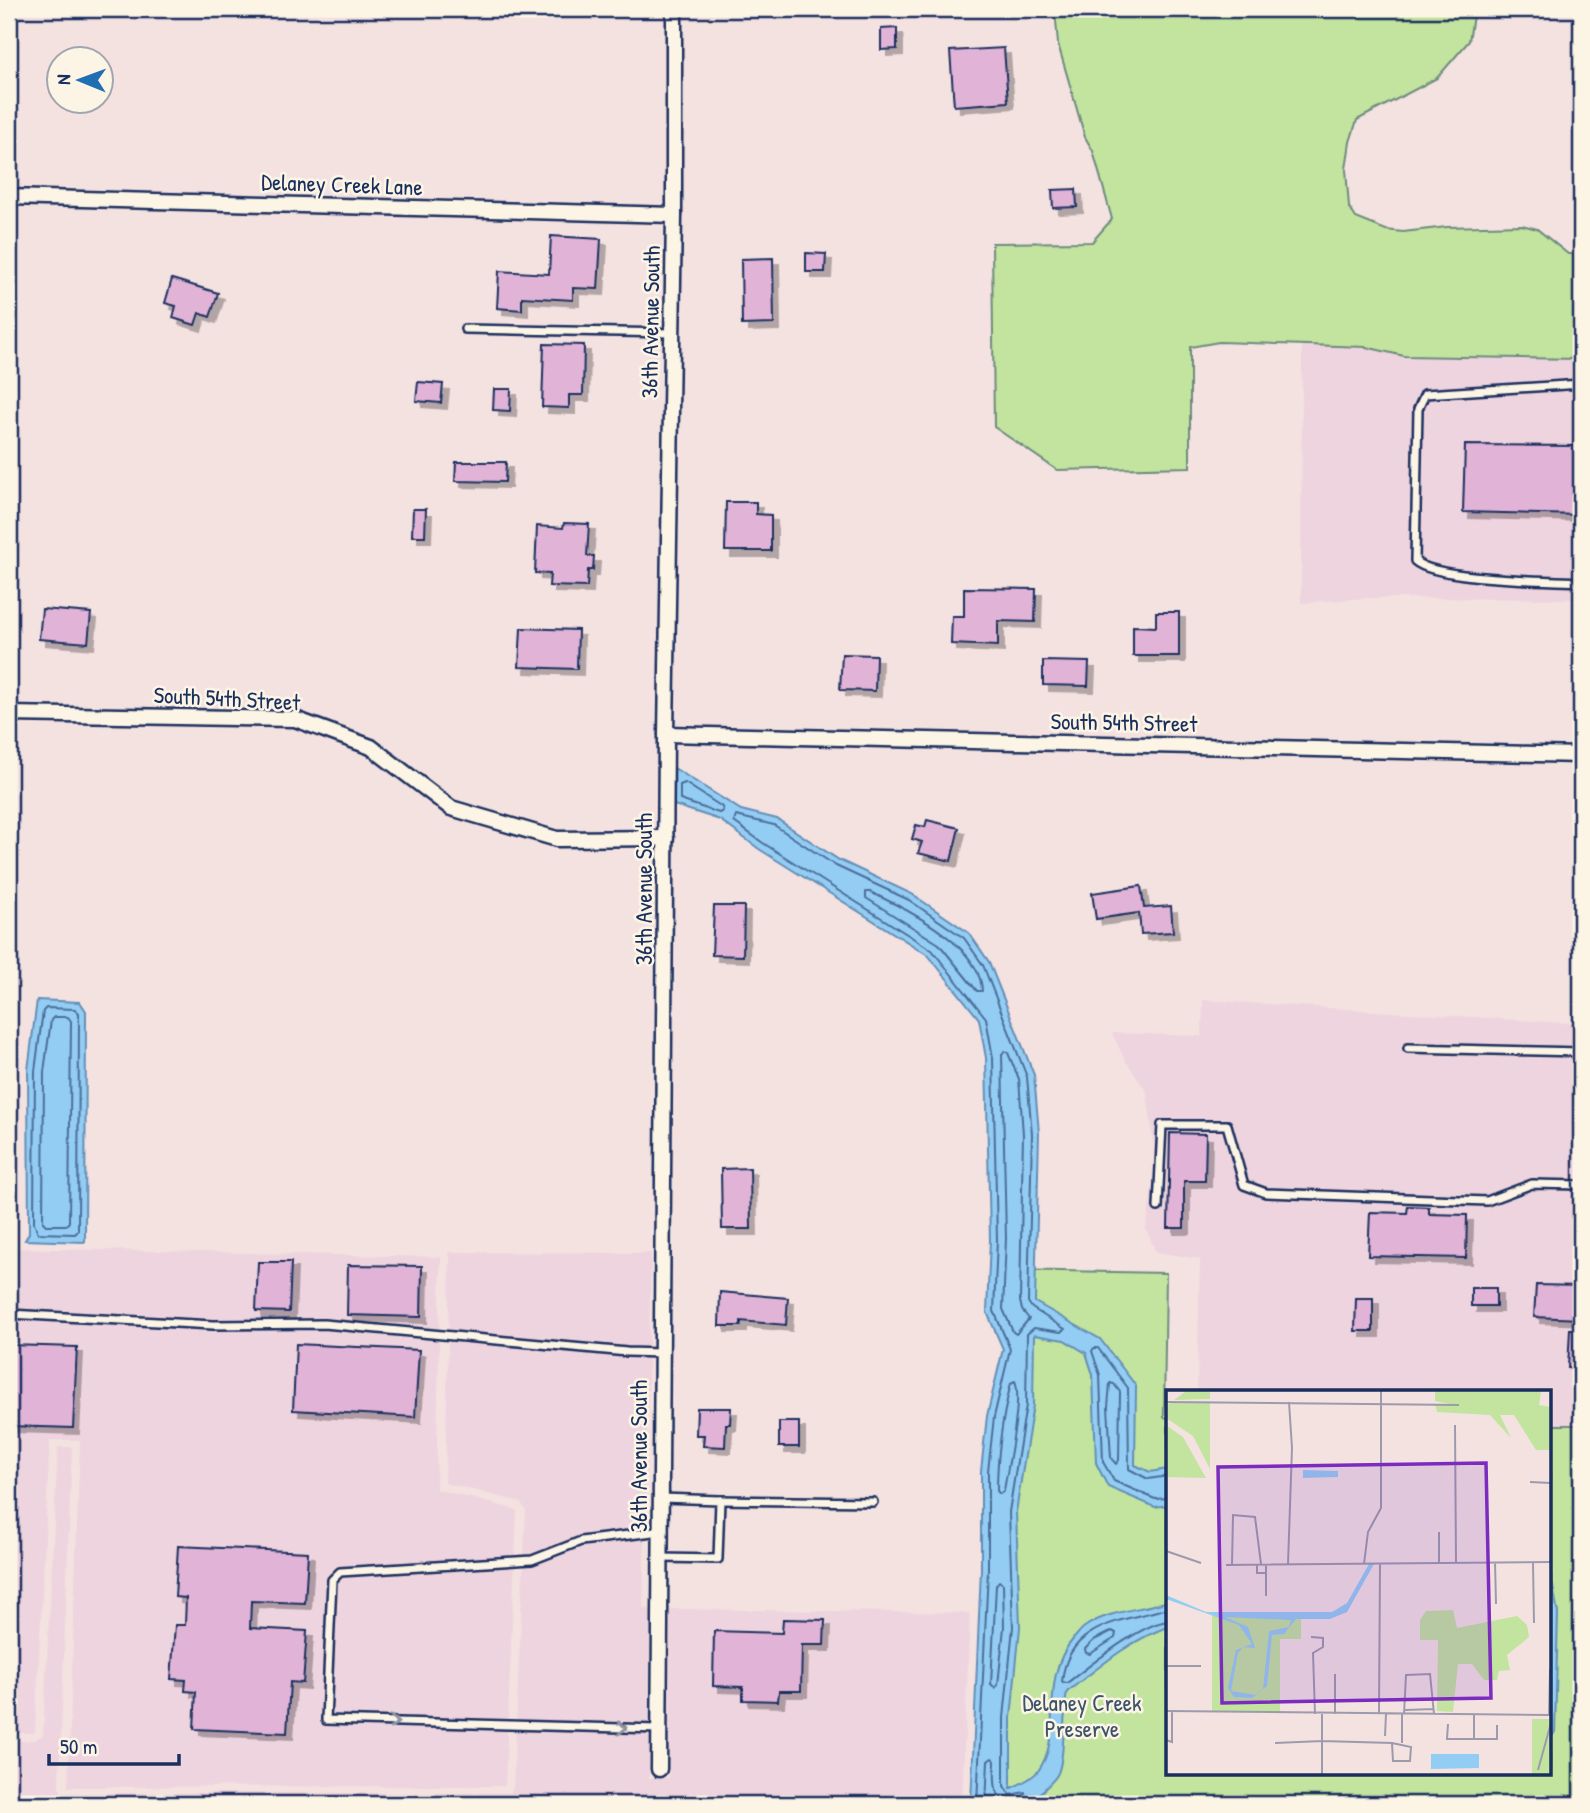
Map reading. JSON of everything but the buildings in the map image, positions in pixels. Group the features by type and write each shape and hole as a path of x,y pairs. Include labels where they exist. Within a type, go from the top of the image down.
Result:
{"street":[{"name":"36th Avenue South","path":"659,1769 674,9"},
{"name":"Delaney Creek Lane","path":"9,197 674,215"},
{"name":"South 54th Street","path":"9,714 295,719 371,747 451,808 557,839 666,838"},
{"name":"South 54th Street","path":"666,733 1581,755"}],"lane":[{"path":"465,329 672,333"},
{"path":"1581,384 1425,394 1418,409 1415,561 1420,566 1466,575 1581,582"},
{"path":"1408,1048 1581,1052"},
{"path":"1158,1208 1161,1125 1227,1125 1244,1185 1266,1193 1487,1201 1532,1184 1581,1185"},
{"path":"9,1314 213,1325 324,1324 662,1353"},
{"path":"661,1498 873,1502"},
{"path":"660,1558 718,1559 720,1500"},
{"path":"659,1729 326,1720 332,1580 340,1572 532,1560 581,1541 661,1531"}],"shaded area":[{"path":"1302,345 1366,347 1404,356 1581,359 1581,599 1366,598 1301,603"},
{"path":"1203,1000 1581,1024 1581,1443 1552,1442 1552,1390 1197,1390 1200,1259 1156,1252 1146,1229 1156,1165 1147,1092 1125,1060 1112,1033 1202,1036"},
{"path":"9,1248 441,1257 436,1489 517,1510 505,1786 68,1787 80,1440 50,1440 35,1733 9,1733"},
{"path":"448,1252 651,1253 643,1608 650,1609 649,1778 669,1778 670,1609 970,1613 962,1804 9,1804 9,1741 35,1740 43,1735 58,1447 72,1447 59,1786 62,1793 510,1793 513,1787 526,1510 520,1502 445,1483"}],"green space":[{"path":"1055,9 1474,9 1469,41 1437,78 1357,120 1346,169 1349,207 1356,218 1386,230 1403,232 1447,227 1522,225 1537,229 1568,254 1581,254 1581,359 1404,356 1366,347 1219,342 1190,347 1190,467 1057,470 994,427 992,243 1092,242 1112,219 1058,44"},
{"name":"Delaney Creek Preserve","path":"1007,1270 1166,1273 1166,1774 1552,1774 1552,1425 1581,1425 1581,1804 995,1804"}],"water":[{"path":"674,768 741,810 777,819 839,860 912,894 969,933 989,962 1034,1075 1039,1133 1035,1302 1100,1339 1136,1386 1135,1465 1150,1472 1166,1469 1166,1505 1155,1507 1108,1487 1096,1463 1093,1375 1086,1353 1064,1340 1034,1335 1033,1405 1016,1512 1020,1627 1011,1718 1011,1788 1035,1774 1046,1757 1057,1671 1063,1654 1081,1630 1115,1613 1166,1602 1166,1628 1128,1647 1067,1692 1060,1768 1051,1782 1029,1803 971,1804 981,1569 981,1471 987,1416 1003,1349 987,1312 990,1240 986,1058 979,1019 928,955 759,849 720,820 671,804"},
{"path":"37,1000 80,1002 86,1011 85,1242 25,1240 29,1233 28,1070"},
{"path":"1552,1582 1558,1613 1555,1732 1552,1736"}]}
